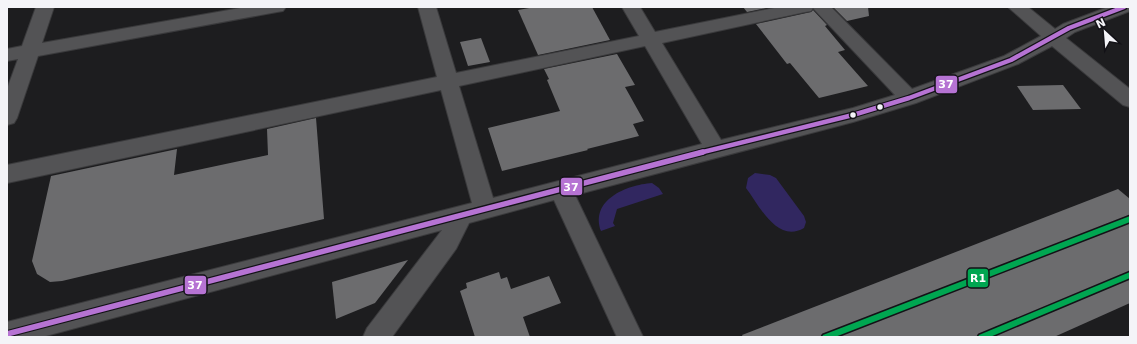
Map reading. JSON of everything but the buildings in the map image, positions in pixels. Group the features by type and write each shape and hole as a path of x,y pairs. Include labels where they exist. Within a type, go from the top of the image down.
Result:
{"street":[{"path":"7,118 45,7"},
{"path":"7,55 237,11 277,7"},
{"path":"427,7 485,209"},
{"path":"631,7 716,149"},
{"path":"7,174 805,7"},
{"path":"820,7 909,98"},
{"path":"1017,7 1130,100"},
{"path":"7,334 716,149 806,127 909,98 1011,60 1069,28 1124,7"},
{"path":"561,190 630,337"},
{"path":"376,337 448,242 461,216"}],"shaded area":[{"path":"755,173 770,175 776,178 804,216 806,222 804,228 794,232 785,231 777,227 770,220 746,188 748,178"},
{"path":"652,183 659,188 663,194 617,209 613,223 615,226 601,231 599,220 605,203 622,191 642,184"}],"railway":[{"path":"826,337 1130,219"}],"transit line":[{"name":"37","path":"7,334 716,149 853,115 909,98 1011,60 1069,28 1124,7"},
{"name":"R1","path":"826,337 1130,219"},
{"name":"R1","path":"982,337 1130,275"}]}
